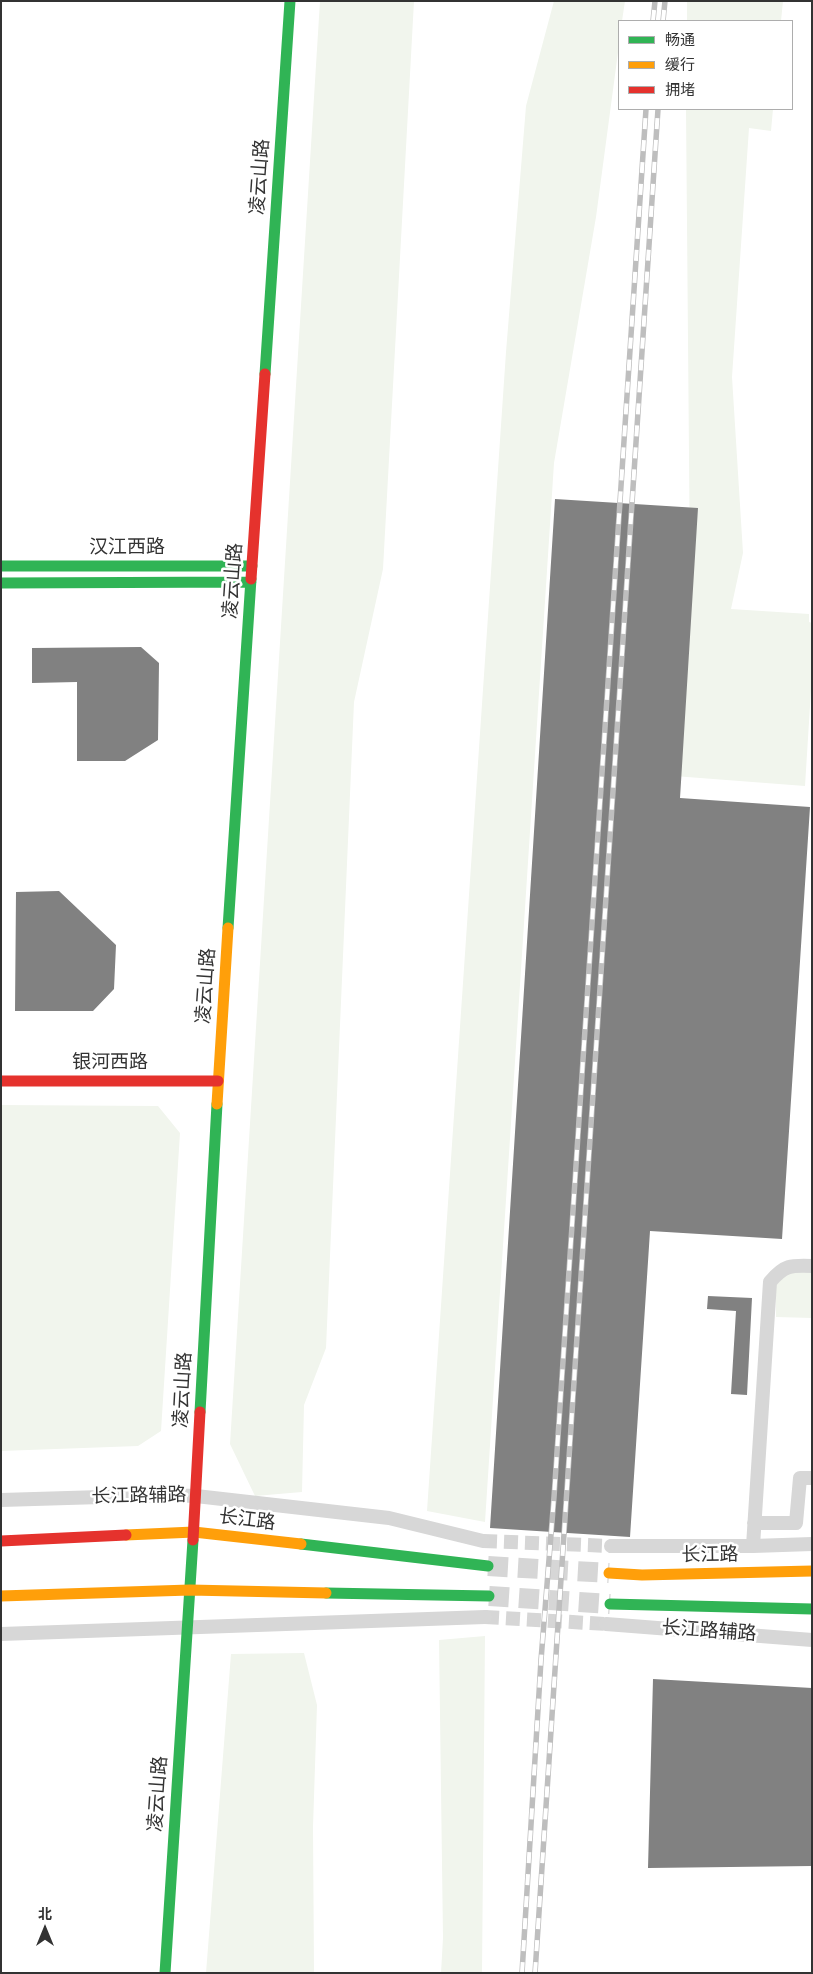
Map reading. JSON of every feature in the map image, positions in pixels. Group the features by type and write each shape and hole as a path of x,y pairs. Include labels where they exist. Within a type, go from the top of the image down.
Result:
{"street":[{"name":"凌云山路","path":"165,1973 194,1532 218,1081 290,1"},
{"name":"汉江西路","path":"1,566 252,566"},
{"name":"汉江西路","path":"1,583 251,582"},
{"name":"银河西路","path":"1,1081 218,1081"},
{"path":"753,1546 770,1282 778,1272 791,1265 812,1266"},
{"path":"754,1523 796,1523 800,1478 812,1478"},
{"name":"长江路辅路","path":"1,1500 168,1494 196,1496 390,1518 483,1540"},
{"name":"长江路","path":"1,1541 194,1532 488,1566"},
{"path":"611,1546 812,1544"},
{"name":"长江路","path":"609,1573 642,1575 812,1571"},
{"path":"1,1596 190,1590 489,1596"},
{"path":"610,1604 812,1609"},
{"path":"1,1634 485,1617"},
{"name":"长江路辅路","path":"606,1624 812,1640"}],"shaded area":[{"path":"320,1 414,1 383,569 354,702 326,1348 304,1405 302,1492 255,1496 230,1444"},
{"path":"554,1 625,1 622,20 618,20 618,52 596,217 554,463 485,1522 427,1511 506,352 526,106"},
{"path":"687,1 783,1 781,20 687,20"},
{"path":"686,110 773,110 771,131 749,128 732,377 743,553 731,609 809,614 809,622 812,623 812,674 805,786 674,776 690,572"},
{"path":"1,1105 158,1106 180,1133 161,1431 138,1446 1,1451"},
{"path":"790,1271 812,1272 812,1318 776,1317 776,1285"},
{"path":"485,1636 482,1973 441,1973 443,1938 439,1640"},
{"path":"304,1653 317,1705 313,1827 314,1973 206,1973 231,1654"}],"building":[{"path":"555,499 698,508 680,798 810,807 782,1239 650,1231 630,1537 490,1528"},
{"path":"141,647 159,663 158,740 125,761 77,761 77,682 32,683 32,648"},
{"path":"59,891 116,945 114,989 93,1011 15,1011 16,892"},
{"path":"708,1296 752,1298 747,1395 731,1394 736,1311 707,1309"},
{"path":"653,1679 812,1688 812,1866 648,1868"}],"tunnel":[{"path":"483,1541 611,1546"},
{"path":"488,1566 609,1573"},
{"path":"489,1596 610,1604"},
{"path":"485,1617 606,1624"}],"railway":[{"path":"653,20 655,1"},
{"path":"663,20 665,1"},
{"path":"522,1973 541,1660 554,1497 646,110"},
{"path":"535,1973 658,110"}],"traffic: fast":[{"path":"265,374 290,1"},
{"path":"1,566 252,566"},
{"path":"228,928 251,579"},
{"path":"1,583 251,582"},
{"path":"200,1412 217,1104"},
{"path":"165,1973 193,1540"},
{"path":"301,1544 488,1566"},
{"path":"326,1593 489,1596"},
{"path":"610,1604 812,1609"}],"traffic: slow":[{"path":"217,1104 228,928"},
{"path":"126,1535 194,1532 301,1544"},
{"path":"609,1573 642,1575 812,1571"},
{"path":"1,1596 190,1590 326,1593"}],"traffic: jam":[{"path":"251,579 265,374"},
{"path":"1,1081 218,1081"},
{"path":"193,1540 200,1412"},
{"path":"1,1541 126,1535"}]}
